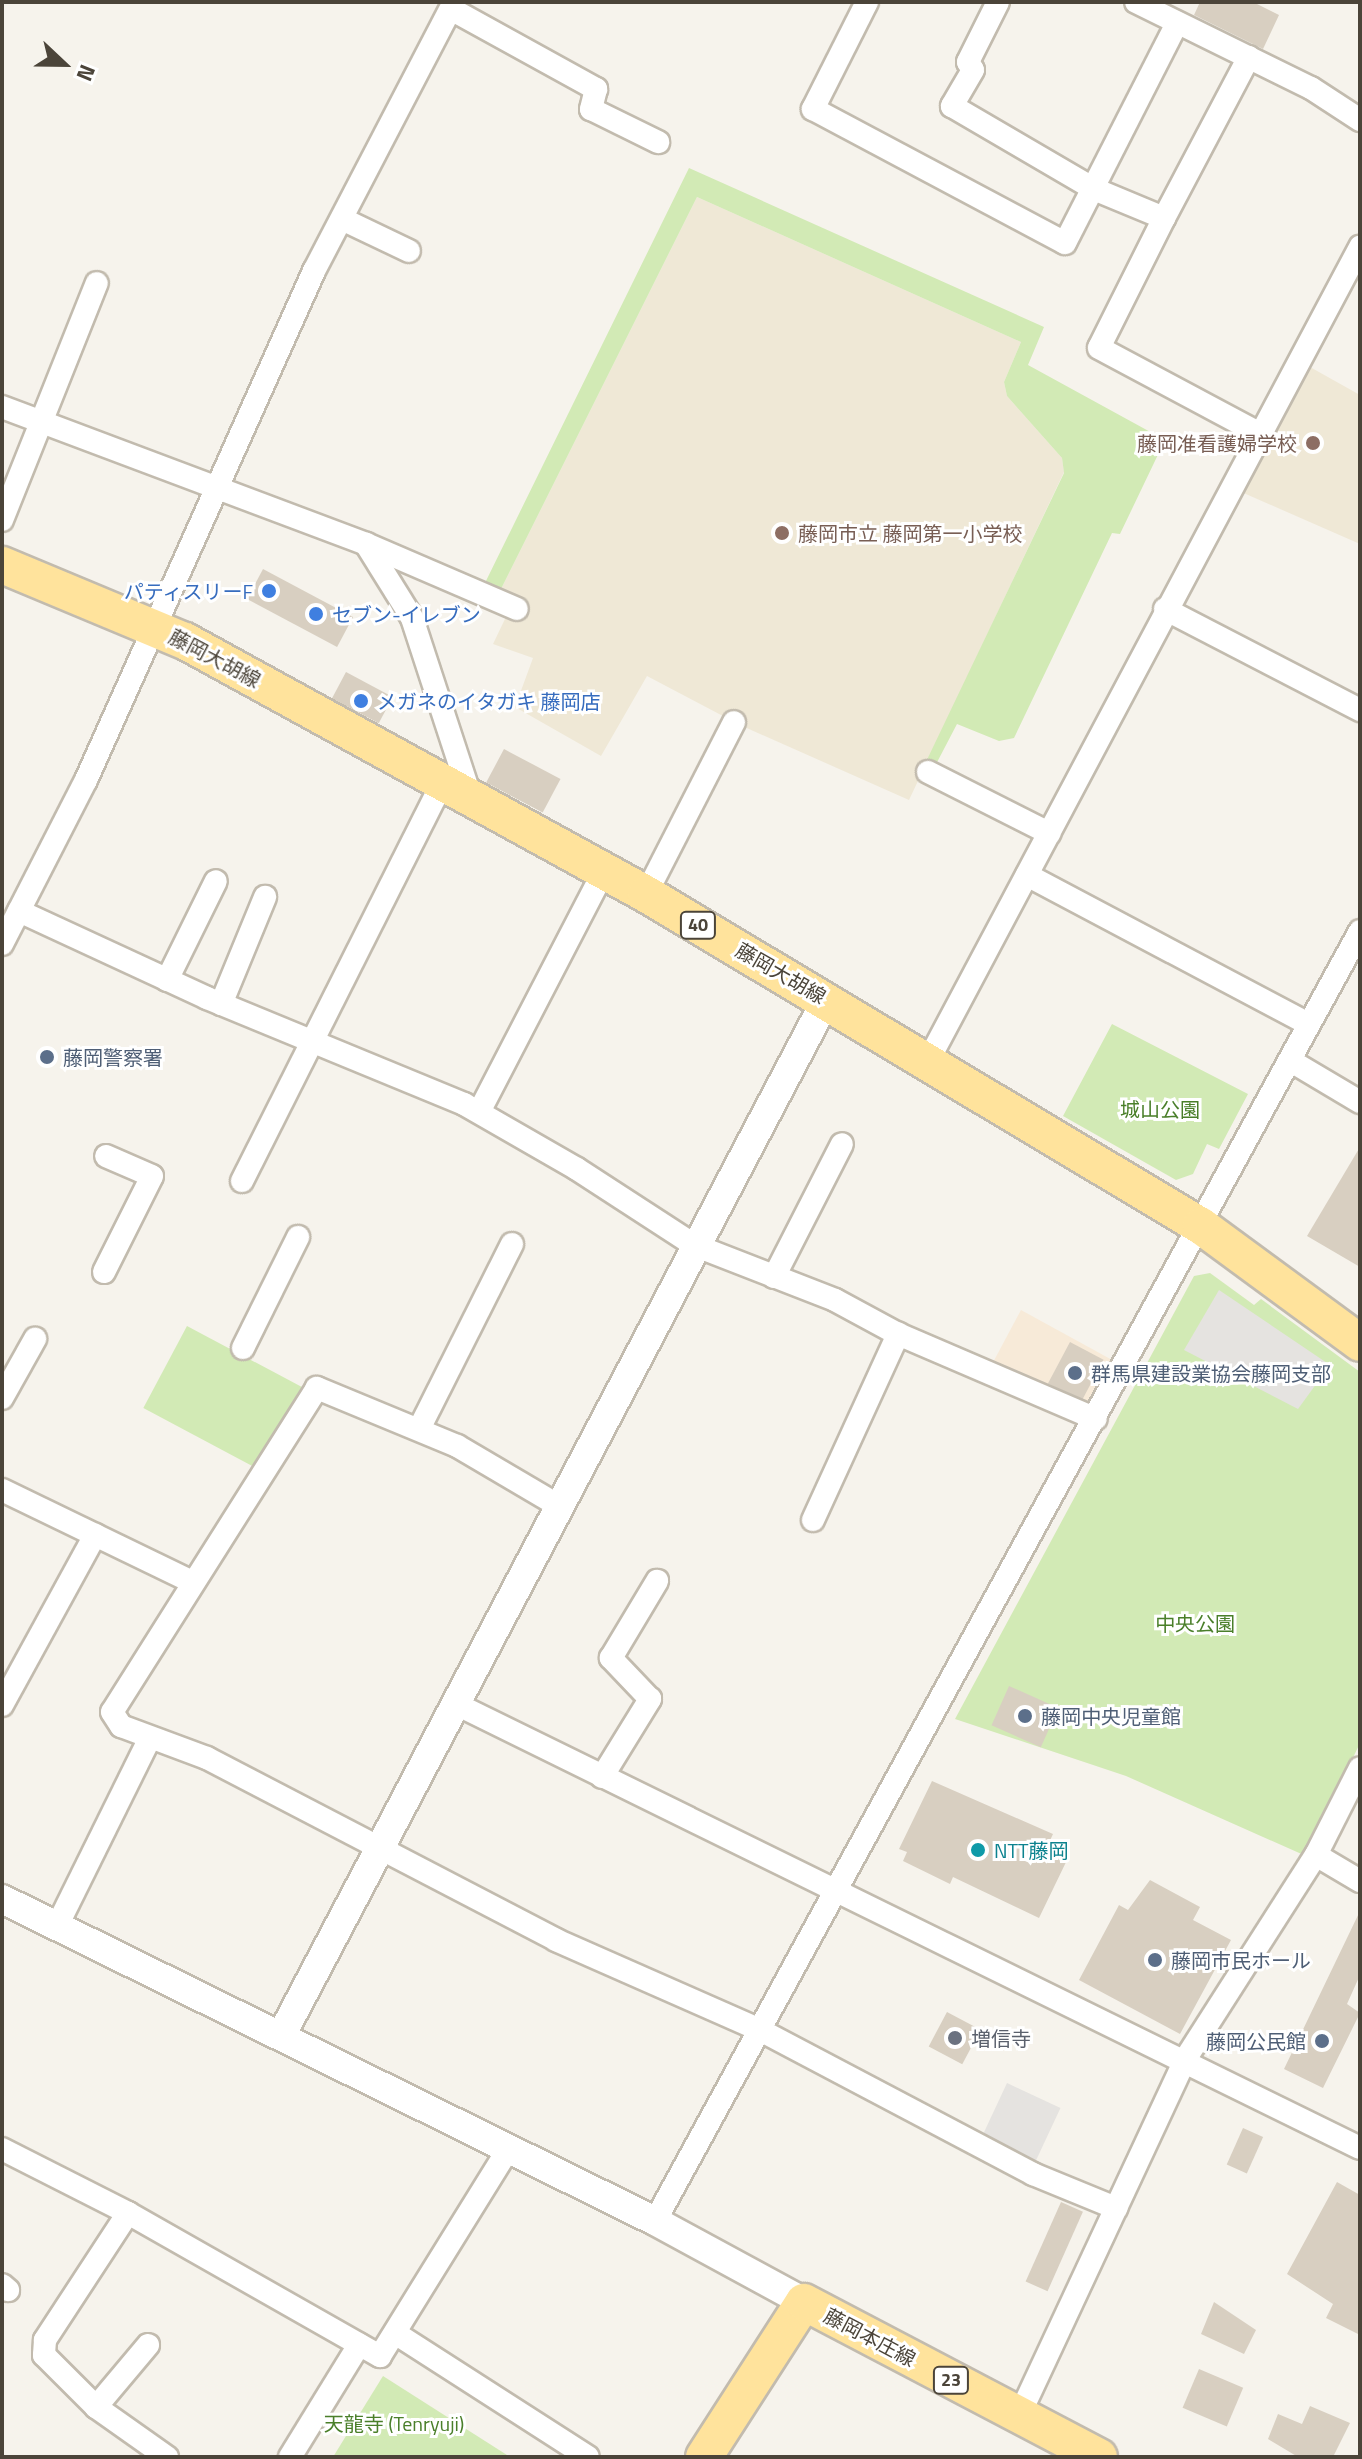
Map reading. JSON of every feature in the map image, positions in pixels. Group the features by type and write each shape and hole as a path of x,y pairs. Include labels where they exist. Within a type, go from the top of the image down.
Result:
{"main road":[{"name":"藤岡大胡線","path":"2,565 156,628 456,788 646,894 1201,1226 1360,1343"},
{"name":"藤岡本庄線","path":"704,2457 804,2302 1099,2457"}],"street":[{"path":"867,2 813,109 1065,243 1177,23"},
{"path":"998,2 968,62 973,70 952,106 1094,189 1164,218"},
{"path":"1136,2 1311,88 1360,120"},
{"path":"658,142 591,109 596,89 453,6 342,219 216,485 156,628 8,928 167,980 479,1112 694,1245 835,1300 898,1334 1096,1419"},
{"path":"1249,57 1099,348 1262,435"},
{"path":"342,219 409,251"},
{"path":"928,1061 1165,609 1262,435 1360,247"},
{"path":"2,520 45,422 97,283"},
{"path":"2,407 216,485 366,544 517,609"},
{"path":"242,1181 311,1040 456,788 412,618 366,544"},
{"path":"1165,609 1360,710"},
{"path":"646,894 734,722"},
{"path":"928,772 1049,833"},
{"path":"479,1112 604,871"},
{"path":"1027,875 1309,1024"},
{"path":"167,980 216,881"},
{"path":"221,1004 265,897"},
{"path":"655,2221 838,1893 1360,931"},
{"path":"281,2036 694,1245 826,1000"},
{"path":"1291,1061 1360,1102"},
{"path":"774,1277 842,1144"},
{"path":"104,1272 152,1176 106,1156"},
{"path":"243,1348 298,1237"},
{"path":"419,1429 512,1244"},
{"path":"813,1520 898,1334"},
{"path":"2,1398 35,1339"},
{"path":"559,1506 419,1429 317,1388 112,1712 121,1726 149,1740 207,1758 381,1845 556,1940 760,2030 1033,2174 1116,2208"},
{"path":"2,1490 192,1582"},
{"path":"2,1705 95,1535"},
{"path":"602,1777 650,1699 611,1658 657,1581"},
{"path":"454,1703 838,1893 1186,2058 1360,2148"},
{"path":"57,1926 149,1740"},
{"path":"1019,2416 1186,2058 1316,1855 1360,1768"},
{"path":"1316,1855 1360,1881"},
{"path":"2,1899 655,2221 804,2302"},
{"path":"2,2149 128,2213 380,2356 509,2148"},
{"path":"128,2213 45,2340 44,2355 56,2372 142,2450 167,2457"},
{"path":"395,2333 588,2457"},
{"path":"96,2407 148,2345"},
{"path":"290,2457 359,2345"}],"shaded area":[{"name":"藤岡市立 藤岡第一小学校","path":"697,197 1021,342 1004,382 1007,396 1062,458 1064,472 909,800 740,725 647,676 601,756 515,707 533,658 493,644 514,600 499,593"},
{"name":"藤岡准看護婦学校","path":"1310,367 1360,395 1360,544 1239,491"},
{"path":"1219,1290 1330,1365 1298,1409 1184,1350"},
{"path":"1021,1310 1114,1361 1090,1408 990,1368"},
{"path":"1007,2083 1060,2108 1034,2165 980,2140"}],"green space":[{"path":"689,168 1044,327 1028,365 1165,440 1120,534 1112,533 1014,738 999,741 957,724 933,770 924,766 1064,473 1062,458 1007,396 1004,382 1021,342 697,197 499,593 483,587"},
{"name":"城山公園","path":"1112,1024 1248,1094 1219,1149 1207,1144 1193,1174 1176,1180 1063,1116"},
{"name":"中央公園","path":"1210,1273 1254,1305 1261,1299 1360,1372 1360,1743 1306,1856 1126,1776 955,1719 1194,1276"},
{"path":"187,1326 307,1390 263,1472 143,1408"},
{"name":"天龍寺 (Tenryuji)","path":"383,2376 507,2455 333,2457"}],"building":[{"path":"1200,2 1253,2 1279,15 1263,49 1194,15"},
{"path":"263,569 353,617 337,647 247,599"},
{"name":"メガネのイタガキ 藤岡店","path":"346,672 393,697 379,723 332,698"},
{"path":"504,749 561,779 543,813 486,783"},
{"path":"1360,1147 1360,1267 1307,1236"},
{"name":"群馬県建設業協会藤岡支部","path":"1070,1342 1104,1360 1081,1401 1048,1383"},
{"name":"藤岡中央児童館","path":"1009,1686 1058,1708 1041,1747 992,1725"},
{"name":"NTT藤岡","path":"932,1781 1053,1834 1047,1847 1068,1858 1039,1918 953,1877 950,1884 903,1861 907,1852 899,1849"},
{"name":"藤岡市民ホール","path":"1150,1880 1200,1907 1193,1920 1231,1940 1180,2034 1079,1980 1119,1905 1128,1910"},
{"name":"藤岡公民館","path":"1360,1911 1360,1975 1347,2004 1360,2013 1323,2088 1284,2069"},
{"name":"増信寺","path":"947,2012 981,2030 962,2064 929,2046"},
{"path":"1243,2128 1263,2137 1247,2173 1227,2165"},
{"path":"1337,2182 1360,2195 1360,2335 1326,2318 1333,2304 1287,2274"},
{"path":"1061,2202 1083,2212 1048,2291 1026,2281"},
{"path":"1214,2302 1256,2330 1244,2354 1201,2334"},
{"path":"1199,2369 1243,2388 1227,2426 1183,2408"},
{"path":"1310,2406 1350,2423 1333,2457 1298,2457 1268,2439 1278,2414 1302,2424"}],"place":[{"name":"藤岡准看護婦学校","path":"1313,443"},
{"name":"藤岡市立 藤岡第一小学校","path":"782,533"},
{"name":"パティスリーF","path":"269,591"},
{"name":"セブン-イレブン","path":"316,614"},
{"name":"メガネのイタガキ 藤岡店","path":"361,701"},
{"name":"藤岡警察署","path":"47,1057"},
{"name":"群馬県建設業協会藤岡支部","path":"1075,1373"},
{"name":"藤岡中央児童館","path":"1025,1716"},
{"name":"NTT藤岡","path":"978,1850"},
{"name":"藤岡市民ホール","path":"1155,1960"},
{"name":"増信寺","path":"955,2038"},
{"name":"藤岡公民館","path":"1322,2041"}]}
